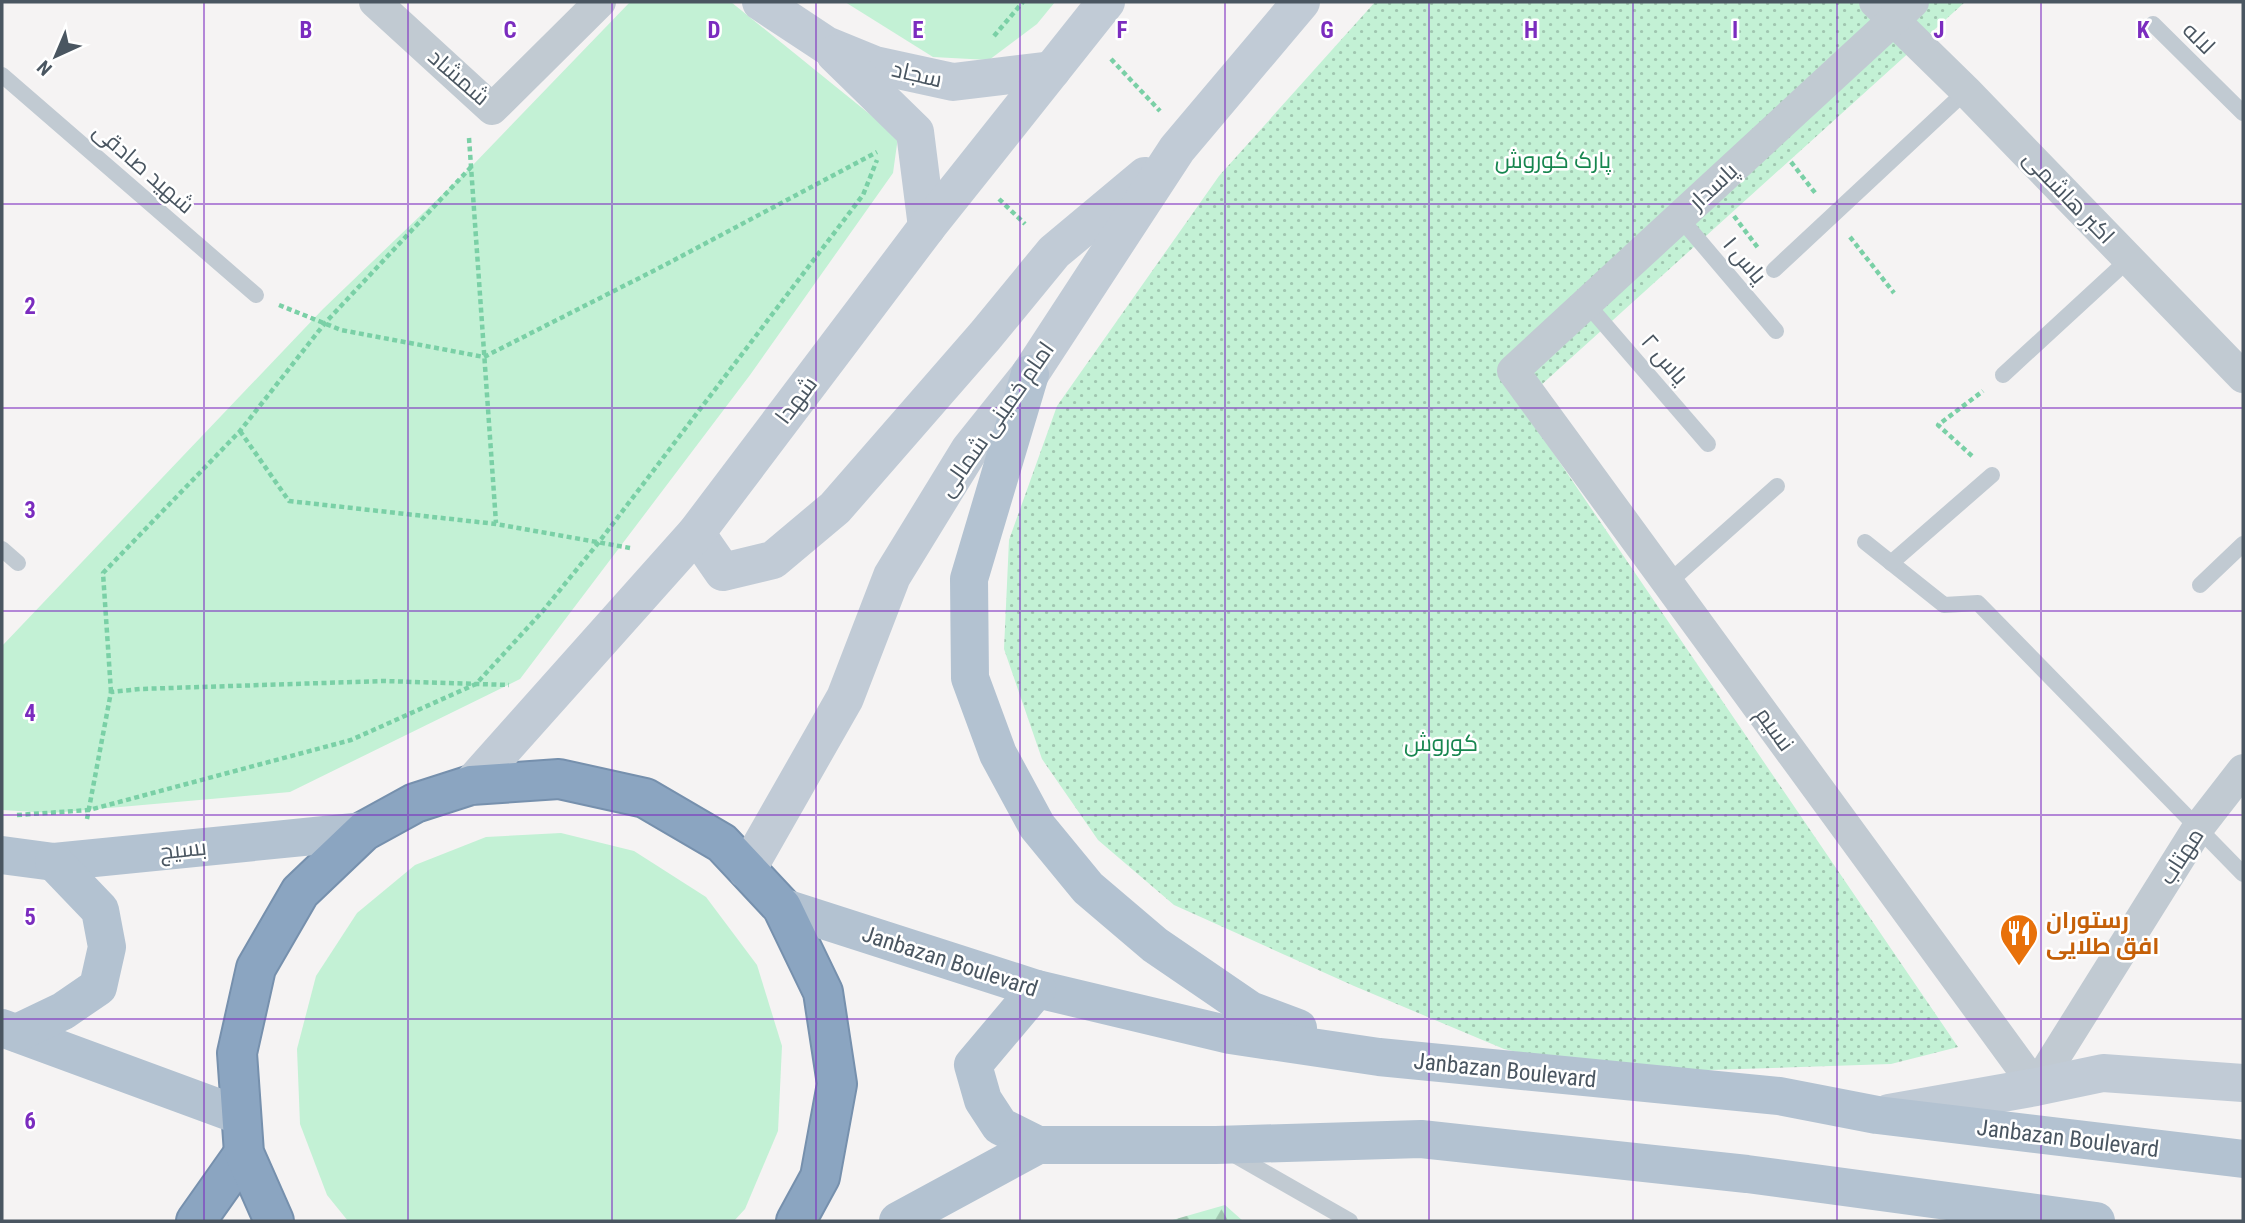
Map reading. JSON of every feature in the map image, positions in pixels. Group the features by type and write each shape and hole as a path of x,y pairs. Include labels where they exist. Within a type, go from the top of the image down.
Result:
{"highway":[{"path":"274,1221 244,1153 237,1053 256,968 300,892 364,831 415,803 471,785 559,779 645,798 722,842 782,906 823,992 837,1084 820,1177 796,1221"},
{"path":"196,1221 244,1153"}],"main road":[{"name":"سجاد","path":"761,2 826,45 915,132 927,227"},
{"name":"امام خمینی شمالی","path":"747,870 845,698 892,576 970,449 1030,374 1182,144 1301,2"},
{"name":"شهدا","path":"471,785 686,545 927,227 1095,16"},
{"name":"سجاد","path":"826,45 875,65 953,82 1052,70"},
{"path":"686,545 723,572 773,560 835,508 985,336 1054,251 1182,144"},
{"path":"1030,374 969,579 970,678 998,754 1037,826 1088,888 1155,945 1250,1010 1379,1057"},
{"name":"بسیج","path":"2,855 66,861 364,831"},
{"path":"9,1031 62,1011 98,987 107,947 100,910 66,861"},
{"name":"Janbazan Boulevard","path":"782,906 1037,989 1230,1035 1379,1057 1779,1096 1877,1115 2243,1159"},
{"path":"1037,989 973,1065 983,1100 1000,1126 1038,1145 1216,1145 1421,1139 1747,1174 2095,1221"},
{"path":"9,1031 241,1116"},
{"path":"1877,1115 2103,1073 2243,1083"},
{"path":"898,1221 1038,1145"}],"street":[{"name":"شمشاد","path":"375,2 492,109 600,2"},
{"name":"اکبر هاشمی","path":"1894,7 1966,91 2243,377"},
{"name":"پاسدار","path":"1513,371 1712,187 1894,7"},
{"name":"نسیم","path":"1513,371 2036,1087"},
{"name":"مهتاب","path":"2036,1087 2198,828 2243,770"}],"lane":[{"name":"لاله","path":"2153,24 2243,113"},
{"name":"شهید صادقی","path":"2,75 256,295"},
{"path":"1774,270 1966,91"},
{"name":"یاس ۱","path":"1679,218 1776,331"},
{"path":"2003,375 2129,259"},
{"name":"یاس ۲","path":"1587,304 1708,444"},
{"path":"1891,563 1992,475"},
{"path":"1668,583 1777,486"},
{"path":"1865,542 1944,605 1978,603 2243,874"},
{"path":"2200,585 2243,544"},
{"path":"2,549 18,563"},
{"path":"1216,1145 1350,1221"}],"path":[{"path":"953,82 1023,2"},
{"path":"1095,16 1182,144"},
{"path":"465,84 496,524"},
{"path":"14,815 89,810 351,740 476,684 542,612 599,542 863,195 880,150 663,266 484,357 341,330 256,295"},
{"path":"66,861 89,810 111,692 103,573 240,431 325,323 471,167"},
{"path":"970,172 1054,251"},
{"path":"1712,187 1774,270"},
{"path":"1992,475 1938,425 2003,375"},
{"path":"240,431 289,501 496,524 599,542 686,545"},
{"path":"111,692 384,681 558,687"}],"green space":[{"path":"630,2 731,2 898,137 893,173 750,375 520,679 290,792 52,813 2,810 2,646 323,309 471,167"},
{"path":"845,2 1055,2 1037,24 989,60 933,57"},
{"name":"کوروش","path":"1375,2 1965,2 1520,404 1958,1047 1891,1064 1680,1071 1580,1066 1504,1049 1354,986 1174,905 1098,840 1042,759 1004,649 1009,540 1057,406 1219,176"},
{"path":"561,833 634,851 706,897 757,965 782,1046 778,1131 745,1209 734,1221 348,1221 327,1195 300,1124 297,1049 316,976 357,913 415,865 486,837"},
{"path":"1225,1205 1243,1221 1169,1221"}],"place":[{"name":"رستوران افق طلایی","path":"2019,967"}],"park label":[{"name":"پارک کوروش","path":"1553,160"}]}
